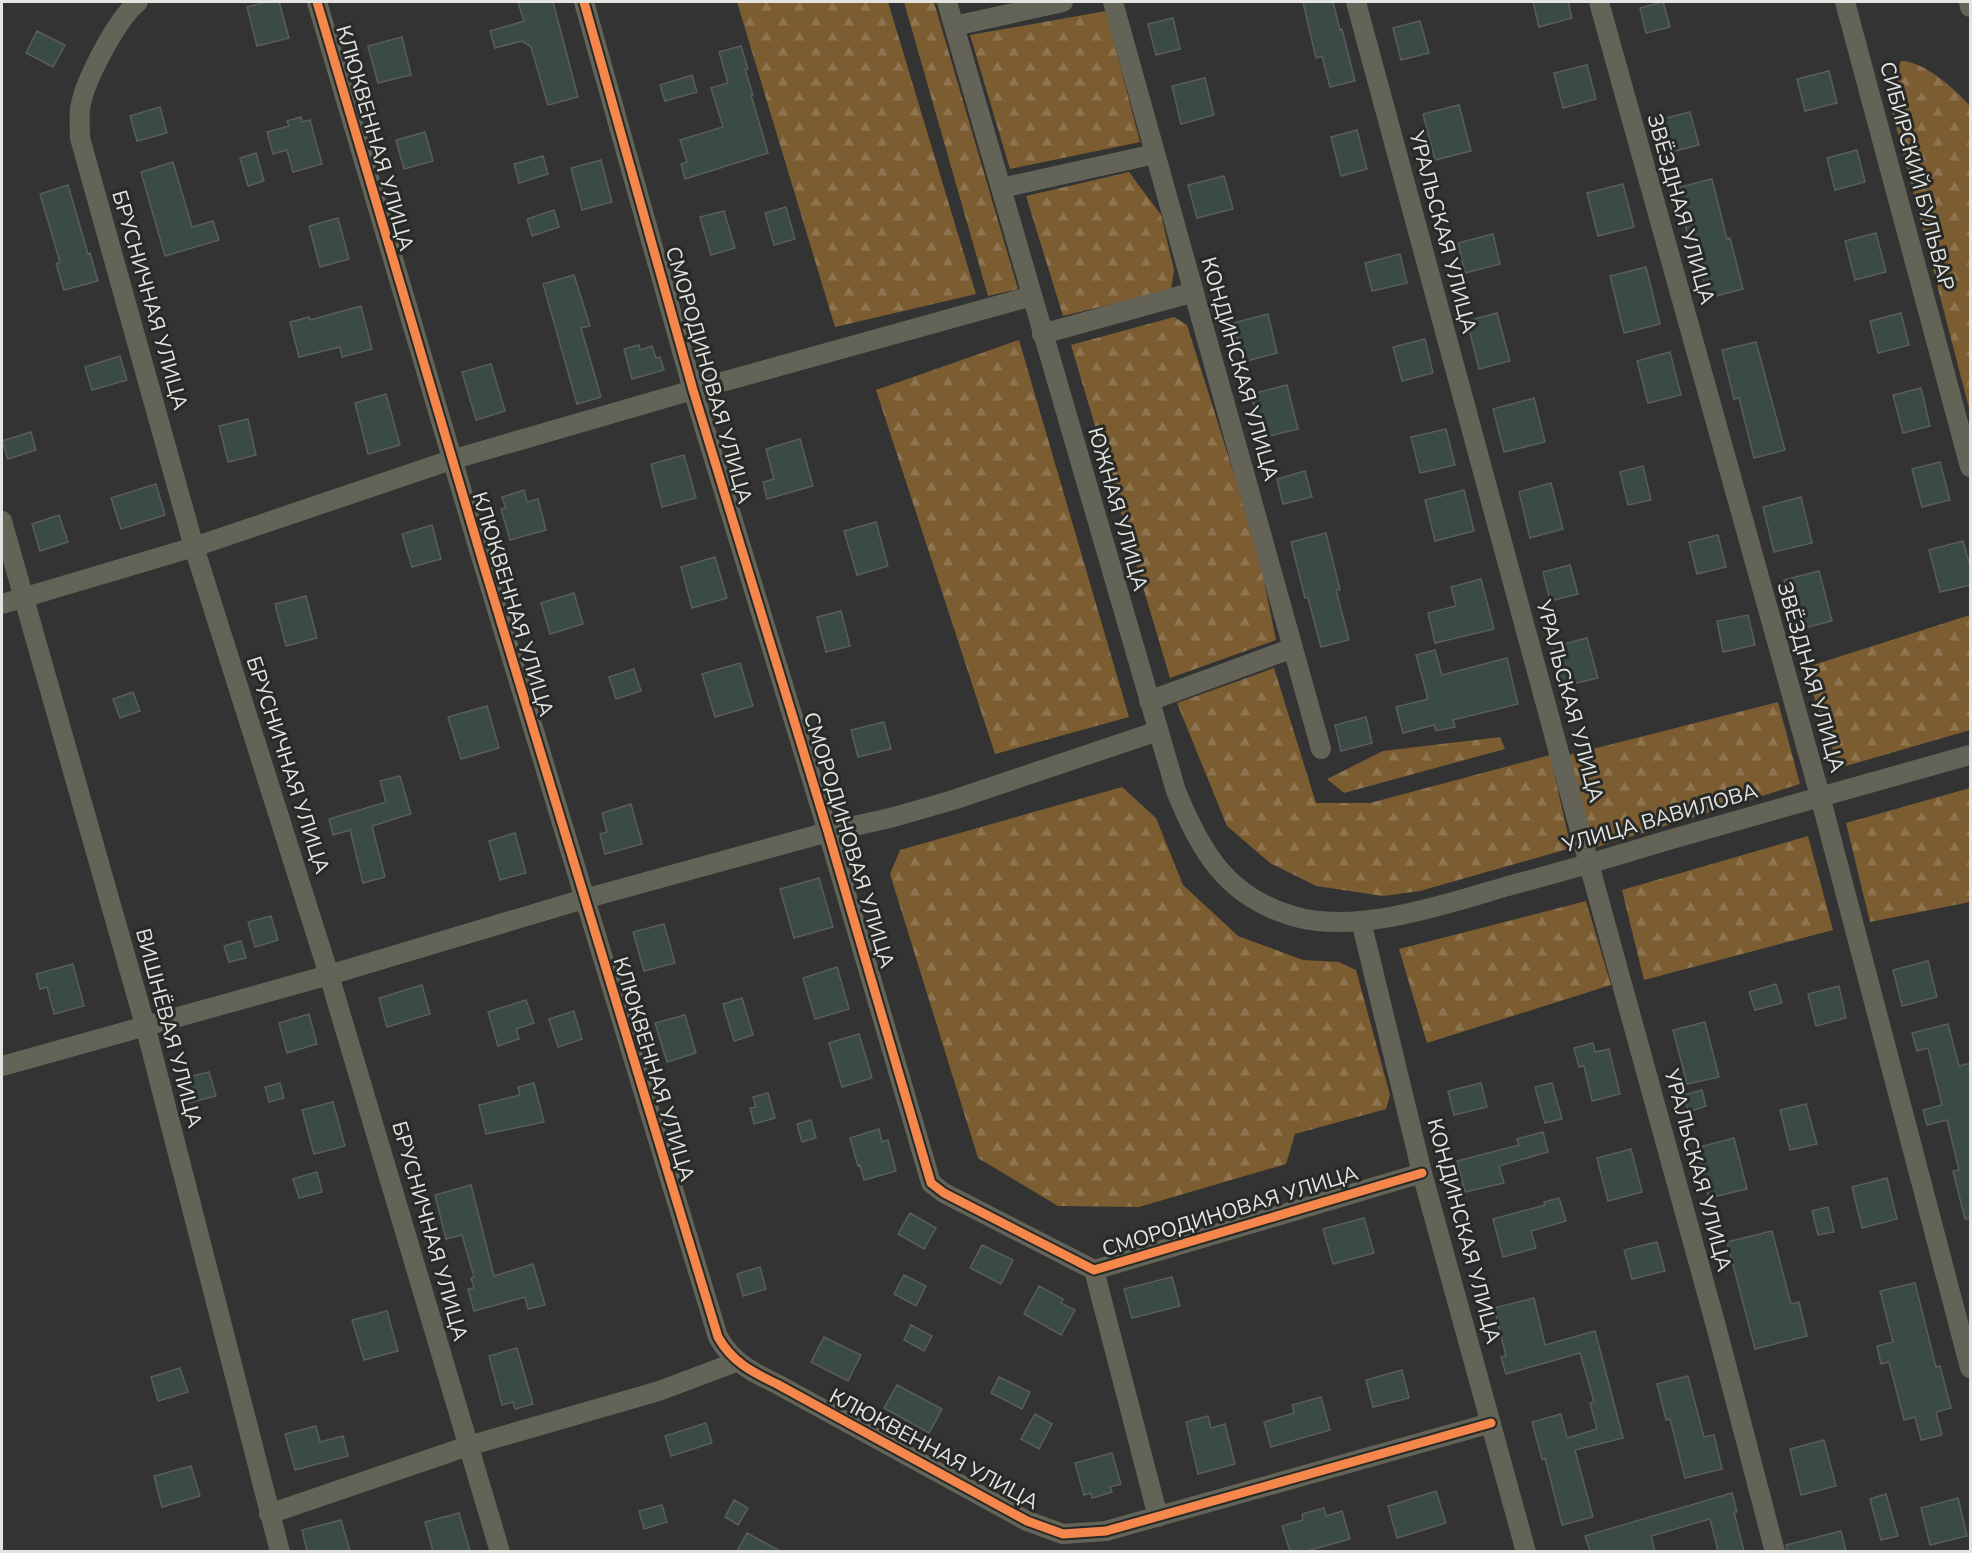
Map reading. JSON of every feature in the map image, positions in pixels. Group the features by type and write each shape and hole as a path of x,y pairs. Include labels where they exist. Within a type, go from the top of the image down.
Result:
{"street":[{"name":"БРУСНИЧНАЯ УЛИЦА","path":"138,2 130,8 111,35 91,76 80,108 80,138 194,547 329,975 500,1551"},
{"name":"КЛЮКВЕННАЯ УЛИЦА","path":"316,2 584,899 718,1337 725,1350 736,1362 1027,1521 1062,1543 1082,1534 1106,1531 1158,1517 1491,1423"},
{"name":"СМОРОДИНОВАЯ УЛИЦА","path":"584,2 693,390 828,832 931,1183 944,1193 1094,1270 1422,1173"},
{"name":"ЮЖНАЯ УЛИЦА","path":"947,2 1149,701 1176,791 1190,824 1204,850 1220,871 1238,888 1274,909 1318,921 1361,921"},
{"path":"954,26 1063,2"},
{"name":"КОНДИНСКАЯ УЛИЦА","path":"1113,2 1321,749"},
{"name":"УРАЛЬСКАЯ УЛИЦА","path":"1356,2 1775,1551"},
{"name":"ЗВЁЗДНАЯ УЛИЦА","path":"1599,2 1820,796 1971,1368"},
{"name":"СИБИРСКИЙ БУЛЬВАР","path":"1845,2 1971,467"},
{"path":"1969,2 1971,7"},
{"path":"1001,188 1155,153"},
{"path":"1042,334 1194,292"},
{"path":"2,604 194,547 451,460 693,390 1032,297"},
{"name":"ВИШНЁВАЯ УЛИЦА","path":"2,521 145,1025 280,1551"},
{"path":"1149,701 1293,648"},
{"path":"2,1066 329,975 584,899 953,800 1158,731"},
{"name":"УЛИЦА ВАВИЛОВА","path":"1361,921 1458,901 1820,796 1971,755"},
{"name":"КОНДИНСКАЯ УЛИЦА","path":"1361,921 1422,1173 1526,1551"},
{"path":"1094,1270 1158,1517"},
{"path":"269,1514 468,1446 659,1391 736,1362"}],"green space":[{"path":"737,2 888,2 976,294 835,327"},
{"path":"904,2 934,2 1018,289 988,296"},
{"path":"1106,11 1140,142 1010,169 970,35"},
{"path":"1901,61 1910,62 1929,71 1948,84 1970,106 1970,412 1890,103 1890,91"},
{"path":"1129,172 1161,215 1174,270 1171,290 1063,316 1026,196"},
{"path":"1174,317 1187,325 1257,547 1276,640 1170,678 1071,345"},
{"path":"1019,340 1129,717 995,754 876,390"},
{"path":"1970,615 1970,730 1839,768 1804,668"},
{"path":"1274,668 1316,803 1370,803 1550,755 1571,848 1420,891 1383,896 1316,886 1270,863 1227,826 1177,703"},
{"path":"1778,702 1800,784 1594,848 1569,755"},
{"path":"1500,737 1505,749 1344,793 1327,779 1383,751"},
{"path":"1122,787 1156,818 1183,885 1238,936 1303,960 1339,962 1356,970 1390,1095 1386,1109 1295,1134 1286,1164 1139,1207 1058,1206 978,1158 890,874 900,850"},
{"path":"1970,788 1970,902 1870,922 1846,823"},
{"path":"1808,836 1833,930 1644,980 1622,890"},
{"path":"1586,901 1611,985 1427,1043 1399,949"}],"building":[{"path":"266,2 279,2 289,38 257,46 247,7"},
{"path":"518,2 553,2 578,97 548,105 531,47 522,41 495,48 490,31 524,21"},
{"path":"1303,2 1333,2 1355,81 1330,87 1322,56 1316,58"},
{"path":"1533,2 1568,2 1572,18 1539,27"},
{"path":"1663,2 1670,27 1646,33 1640,8"},
{"path":"1173,18 1180,49 1156,55 1148,24"},
{"path":"1420,21 1429,53 1401,60 1393,28"},
{"path":"37,31 65,45 53,67 26,53"},
{"path":"402,37 411,75 378,83 368,46"},
{"path":"741,46 748,69 745,69 753,95 751,95 768,153 685,179 681,164 687,162 680,140 723,127 711,88 728,83 719,52"},
{"path":"1587,65 1596,99 1563,108 1554,73"},
{"path":"1829,71 1837,103 1805,111 1797,79"},
{"path":"692,75 697,92 665,101 660,85"},
{"path":"1205,78 1214,115 1181,124 1172,86"},
{"path":"1459,105 1471,151 1435,160 1423,114"},
{"path":"160,107 167,133 137,141 130,116"},
{"path":"1690,112 1699,145 1667,153 1658,120"},
{"path":"301,117 302,122 310,120 322,164 293,172 287,150 273,154 267,132 289,126 287,121"},
{"path":"1357,130 1367,169 1341,176 1331,137"},
{"path":"425,132 433,161 404,169 396,140"},
{"path":"1857,150 1865,182 1835,190 1827,158"},
{"path":"256,153 264,181 248,186 240,158"},
{"path":"543,156 548,174 519,183 514,164"},
{"path":"601,160 612,202 582,210 571,168"},
{"path":"173,162 192,227 213,221 219,240 165,256 141,172"},
{"path":"1224,176 1233,209 1197,218 1188,185"},
{"path":"1712,179 1727,239 1730,238 1743,289 1708,298 1691,231 1687,232 1676,188"},
{"path":"1623,184 1634,227 1598,236 1587,193"},
{"path":"68,185 98,281 64,290 56,264 60,262 40,194"},
{"path":"786,207 795,239 774,245 765,213"},
{"path":"554,210 559,227 532,236 527,219"},
{"path":"724,211 735,248 711,255 700,217"},
{"path":"338,218 349,259 320,267 309,226"},
{"path":"1876,233 1886,272 1855,280 1845,241"},
{"path":"1493,234 1500,264 1465,273 1458,243"},
{"path":"1400,254 1407,283 1372,291 1365,263"},
{"path":"1646,267 1660,324 1624,333 1610,276"},
{"path":"574,275 590,326 581,328 601,397 577,404 543,284"},
{"path":"361,306 372,349 342,357 340,347 299,357 290,322 309,317 310,320"},
{"path":"1497,313 1510,361 1479,369 1467,321"},
{"path":"1901,313 1909,345 1878,353 1870,321"},
{"path":"1268,314 1277,353 1243,362 1233,323"},
{"path":"1425,339 1433,373 1402,381 1393,347"},
{"path":"1756,342 1785,450 1754,458 1739,398 1734,399 1722,350"},
{"path":"639,345 640,350 652,346 656,358 660,357 664,370 632,379 624,349"},
{"path":"1670,352 1681,395 1648,403 1637,361"},
{"path":"120,356 127,380 92,390 85,367"},
{"path":"491,364 505,411 476,420 462,372"},
{"path":"1287,385 1298,429 1262,438 1251,394"},
{"path":"1921,388 1930,426 1903,433 1893,395"},
{"path":"386,394 400,445 368,454 355,403"},
{"path":"1534,398 1545,442 1504,452 1493,409"},
{"path":"248,419 256,455 228,462 219,426"},
{"path":"1446,429 1455,465 1420,473 1411,437"},
{"path":"31,432 36,450 8,459 2,441"},
{"path":"800,439 813,486 767,499 763,482 774,479 766,449"},
{"path":"684,455 696,498 662,507 651,464"},
{"path":"1940,462 1950,500 1922,507 1912,469"},
{"path":"1643,466 1651,500 1628,505 1620,472"},
{"path":"1305,471 1312,497 1283,504 1277,479"},
{"path":"1551,483 1563,529 1530,538 1519,492"},
{"path":"156,484 165,515 121,529 111,498"},
{"path":"524,490 527,502 538,499 546,530 510,540 501,509 506,508 502,497"},
{"path":"1464,490 1474,531 1435,541 1425,500"},
{"path":"1801,497 1812,543 1774,552 1763,507"},
{"path":"59,515 68,542 40,551 32,524"},
{"path":"876,522 888,566 857,575 844,531"},
{"path":"432,525 441,559 412,567 402,534"},
{"path":"1326,533 1340,590 1336,590 1349,640 1321,647 1308,598 1305,598 1291,542"},
{"path":"1718,535 1726,567 1697,574 1689,542"},
{"path":"1963,541 1971,569 1971,585 1940,592 1929,550"},
{"path":"715,557 727,598 692,608 681,567"},
{"path":"1570,565 1578,594 1550,601 1543,572"},
{"path":"1819,571 1832,621 1796,630 1784,580"},
{"path":"1481,579 1494,629 1435,643 1428,613 1456,606 1451,587"},
{"path":"574,593 583,624 550,634 541,603"},
{"path":"306,596 317,638 286,646 275,604"},
{"path":"841,611 850,646 826,652 817,617"},
{"path":"1748,615 1755,645 1723,652 1717,621"},
{"path":"1587,638 1598,678 1563,686 1553,647"},
{"path":"1435,650 1442,675 1507,658 1518,704 1453,720 1455,727 1436,731 1434,725 1403,733 1396,707 1428,699 1416,655"},
{"path":"740,663 753,706 715,717 702,674"},
{"path":"634,669 641,691 616,699 609,677"},
{"path":"133,692 140,711 120,718 113,699"},
{"path":"487,706 499,748 461,759 448,717"},
{"path":"1366,717 1372,743 1341,751 1335,725"},
{"path":"884,722 891,749 858,757 851,730"},
{"path":"400,776 411,814 372,826 385,877 363,883 350,830 333,835 329,819 386,802 380,781"},
{"path":"631,804 642,844 605,854 600,834 607,832 602,813"},
{"path":"515,833 526,873 500,880 489,841"},
{"path":"819,878 833,927 794,938 780,889"},
{"path":"271,916 278,940 255,947 248,922"},
{"path":"664,924 675,963 644,971 633,932"},
{"path":"241,941 246,958 229,962 224,946"},
{"path":"1928,961 1937,997 1902,1006 1893,970"},
{"path":"73,964 84,1006 54,1014 47,987 40,989 36,974"},
{"path":"837,967 849,1009 815,1019 803,978"},
{"path":"1776,984 1782,1003 1755,1010 1749,992"},
{"path":"422,985 430,1014 387,1027 379,998"},
{"path":"1839,986 1846,1018 1816,1026 1808,994"},
{"path":"742,998 753,1035 734,1041 723,1004"},
{"path":"526,1000 534,1023 516,1029 519,1039 498,1046 488,1012"},
{"path":"574,1011 582,1039 558,1047 549,1019"},
{"path":"309,1014 317,1044 287,1053 279,1023"},
{"path":"685,1015 696,1053 667,1062 655,1023"},
{"path":"1705,1022 1719,1077 1687,1084 1673,1030"},
{"path":"1948,1024 1959,1066 1971,1063 1971,1218 1965,1219 1953,1171 1959,1170 1947,1120 1927,1125 1923,1110 1942,1105 1928,1048 1917,1051 1912,1033"},
{"path":"859,1034 872,1078 842,1087 829,1043"},
{"path":"1593,1043 1595,1052 1609,1049 1620,1094 1592,1101 1584,1066 1579,1067 1574,1048"},
{"path":"209,1072 216,1096 188,1103 181,1079"},
{"path":"280,1083 284,1098 269,1102 265,1087"},
{"path":"534,1083 544,1122 486,1134 479,1105 520,1095 518,1087"},
{"path":"1481,1083 1487,1107 1454,1115 1448,1091"},
{"path":"1552,1083 1562,1119 1545,1123 1535,1087"},
{"path":"1702,1090 1706,1106 1688,1112 1684,1095"},
{"path":"768,1093 775,1118 754,1124 750,1108 756,1107 753,1097"},
{"path":"333,1102 345,1146 314,1154 302,1110"},
{"path":"1806,1104 1817,1144 1790,1150 1780,1110"},
{"path":"811,1120 816,1138 802,1142 797,1124"},
{"path":"879,1129 882,1142 888,1140 896,1171 864,1180 850,1138"},
{"path":"1543,1132 1548,1152 1499,1166 1504,1183 1465,1192 1457,1161 1519,1145 1517,1139"},
{"path":"1734,1138 1747,1189 1709,1198 1696,1148"},
{"path":"1631,1149 1642,1192 1608,1201 1597,1158"},
{"path":"317,1172 322,1192 299,1198 293,1179"},
{"path":"1887,1178 1897,1219 1862,1228 1852,1187"},
{"path":"471,1185 494,1276 533,1264 545,1305 528,1309 525,1297 474,1311 468,1289 474,1288 471,1278 474,1277 462,1235 446,1239 435,1195"},
{"path":"1559,1198 1566,1221 1531,1231 1536,1248 1503,1257 1493,1219 1545,1205 1544,1202"},
{"path":"1828,1207 1834,1232 1818,1235 1812,1211"},
{"path":"910,1213 936,1228 924,1249 898,1234"},
{"path":"1364,1218 1374,1253 1333,1264 1323,1229"},
{"path":"1772,1231 1791,1304 1799,1302 1807,1336 1755,1349 1727,1242"},
{"path":"1657,1242 1665,1271 1632,1279 1624,1250"},
{"path":"982,1245 1013,1260 1001,1284 970,1268"},
{"path":"760,1267 766,1289 743,1296 737,1274"},
{"path":"904,1275 926,1286 916,1306 894,1294"},
{"path":"1172,1277 1180,1306 1132,1318 1124,1289"},
{"path":"1915,1283 1936,1367 1940,1366 1951,1408 1936,1412 1942,1435 1921,1440 1915,1417 1904,1420 1889,1362 1881,1364 1877,1346 1893,1342 1880,1291"},
{"path":"1039,1286 1063,1299 1061,1303 1075,1310 1061,1335 1024,1314"},
{"path":"1534,1298 1545,1345 1595,1331 1623,1438 1575,1450 1593,1517 1562,1525 1545,1458 1542,1459 1532,1422 1561,1414 1567,1438 1597,1429 1590,1403 1594,1402 1580,1353 1506,1374 1501,1357 1506,1356 1494,1308"},
{"path":"387,1311 398,1351 364,1360 352,1320"},
{"path":"911,1325 932,1336 924,1351 904,1340"},
{"path":"824,1337 861,1355 848,1381 811,1362"},
{"path":"517,1348 533,1404 515,1409 513,1402 502,1405 489,1356"},
{"path":"180,1368 188,1392 158,1401 151,1377"},
{"path":"1402,1370 1409,1398 1373,1407 1366,1380"},
{"path":"1688,1376 1704,1437 1714,1435 1722,1469 1685,1478 1670,1419 1666,1420 1657,1384"},
{"path":"999,1377 1030,1392 1022,1409 991,1393"},
{"path":"897,1385 942,1409 929,1433 884,1408"},
{"path":"1321,1397 1330,1430 1271,1447 1264,1422 1294,1413 1292,1405"},
{"path":"1035,1414 1052,1424 1039,1449 1021,1439"},
{"path":"1208,1416 1211,1428 1225,1424 1235,1464 1198,1474 1186,1422"},
{"path":"706,1423 712,1443 671,1456 665,1436"},
{"path":"316,1426 320,1442 343,1436 348,1456 295,1470 285,1434"},
{"path":"1824,1440 1836,1486 1801,1495 1790,1449"},
{"path":"1112,1453 1121,1484 1110,1487 1112,1492 1092,1498 1091,1493 1084,1495 1075,1463"},
{"path":"191,1466 200,1496 162,1507 154,1476"},
{"path":"1436,1491 1446,1523 1397,1538 1388,1506"},
{"path":"1732,1493 1737,1512 1734,1512 1744,1551 1718,1551 1710,1519 1651,1536 1655,1551 1590,1551 1585,1536"},
{"path":"1886,1494 1898,1536 1881,1540 1870,1499"},
{"path":"1958,1498 1967,1536 1930,1545 1921,1508"},
{"path":"734,1500 748,1508 738,1525 725,1517"},
{"path":"662,1505 667,1522 644,1529 639,1511"},
{"path":"1324,1508 1326,1516 1342,1511 1350,1539 1307,1551 1290,1551 1282,1526 1303,1520 1302,1514"},
{"path":"459,1513 470,1551 433,1551 425,1522"},
{"path":"341,1520 350,1551 307,1551 302,1530"},
{"path":"1841,1531 1846,1551 1787,1551 1786,1545"},
{"path":"747,1533 780,1551 737,1551"}],"cycle path":[{"path":"317,2 566,837 718,1337 724,1346 736,1360 759,1375 1027,1521 1063,1534 1106,1531 1491,1423"},
{"path":"584,2 693,390 828,832 931,1183 944,1193 1094,1270 1422,1173"}]}
